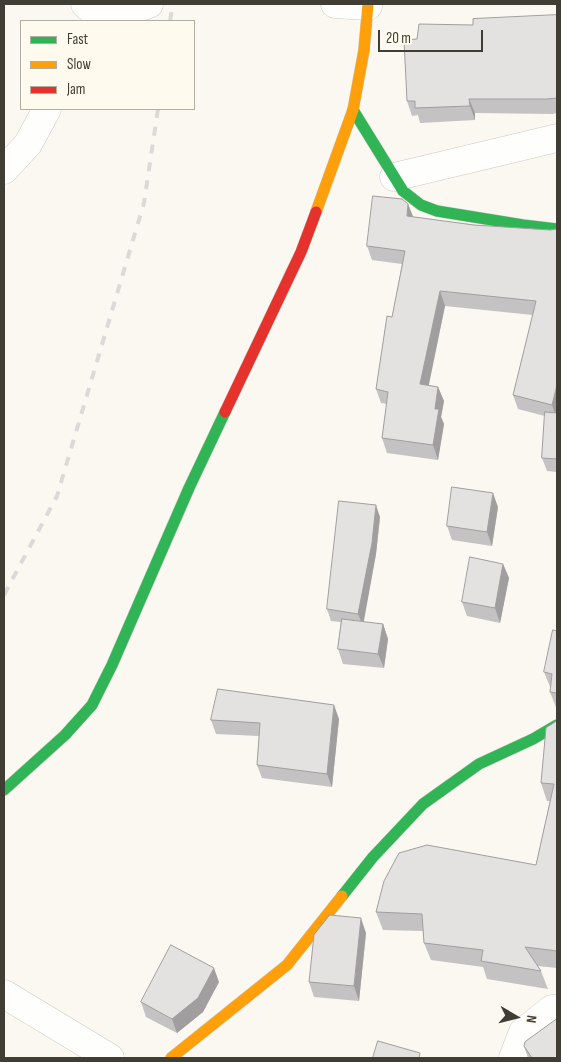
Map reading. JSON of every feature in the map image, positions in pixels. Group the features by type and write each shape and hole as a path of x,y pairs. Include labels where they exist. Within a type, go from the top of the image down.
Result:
{"street":[{"path":"98,15 149,4"},
{"path":"4,790 66,735 92,705 112,665 190,488 301,252 353,110 364,50 368,5 335,4"},
{"path":"4,170 28,144 46,110"},
{"path":"353,110 403,191 421,205 437,211 557,229"},
{"path":"394,176 557,138"},
{"path":"171,1058 287,965 373,857 423,804 479,764 533,739 557,725"},
{"path":"4,994 110,1058"},
{"path":"513,1058 523,1032 552,1009 557,1009"}],"building":[{"path":"557,15 557,98 469,99 470,106 415,108 415,101 407,101 404,40 417,39 419,24 473,25 473,19"},
{"path":"373,196 402,199 408,204 407,216 474,225 557,229 557,385 552,405 513,395 536,301 440,291 420,384 438,387 435,409 439,409 433,445 382,438 388,392 376,389 387,316 392,317 405,251 367,246"},
{"path":"545,412 557,413 557,459 542,458"},
{"path":"452,487 493,493 487,532 447,526"},
{"path":"339,501 376,505 372,543 358,614 327,609"},
{"path":"470,557 503,564 495,608 462,602"},
{"path":"342,619 383,624 378,654 338,649"},
{"path":"553,630 557,631 557,693 550,692 552,674 544,672"},
{"path":"218,689 334,705 327,774 257,765 260,723 211,720"},
{"path":"557,721 557,951 525,947 541,971 481,961 483,950 424,943 422,914 376,912 384,881 399,853 427,845 536,865 554,784 541,783 546,728"},
{"path":"330,915 361,918 354,986 309,982 314,935"},
{"path":"171,945 214,968 198,998 172,1019 141,1002"},
{"path":"557,1019 557,1058 532,1058 524,1046 525,1042"},
{"path":"378,1041 420,1053 419,1058 373,1058"}],"railway":[{"path":"170,20 173,4"},
{"path":"4,595 57,496 144,203 158,110"}],"traffic: fast":[{"path":"353,110 403,191 421,205 437,211 557,229"},
{"path":"4,790 65,735 92,705 112,665 189,488 225,412"},
{"path":"342,896 373,857 423,804 479,764 533,739 557,725"}],"traffic: slow":[{"path":"316,212 353,110 364,50 368,4"},
{"path":"171,1058 287,965 342,896"}],"traffic: jam":[{"path":"225,412 301,252 316,212"}]}
